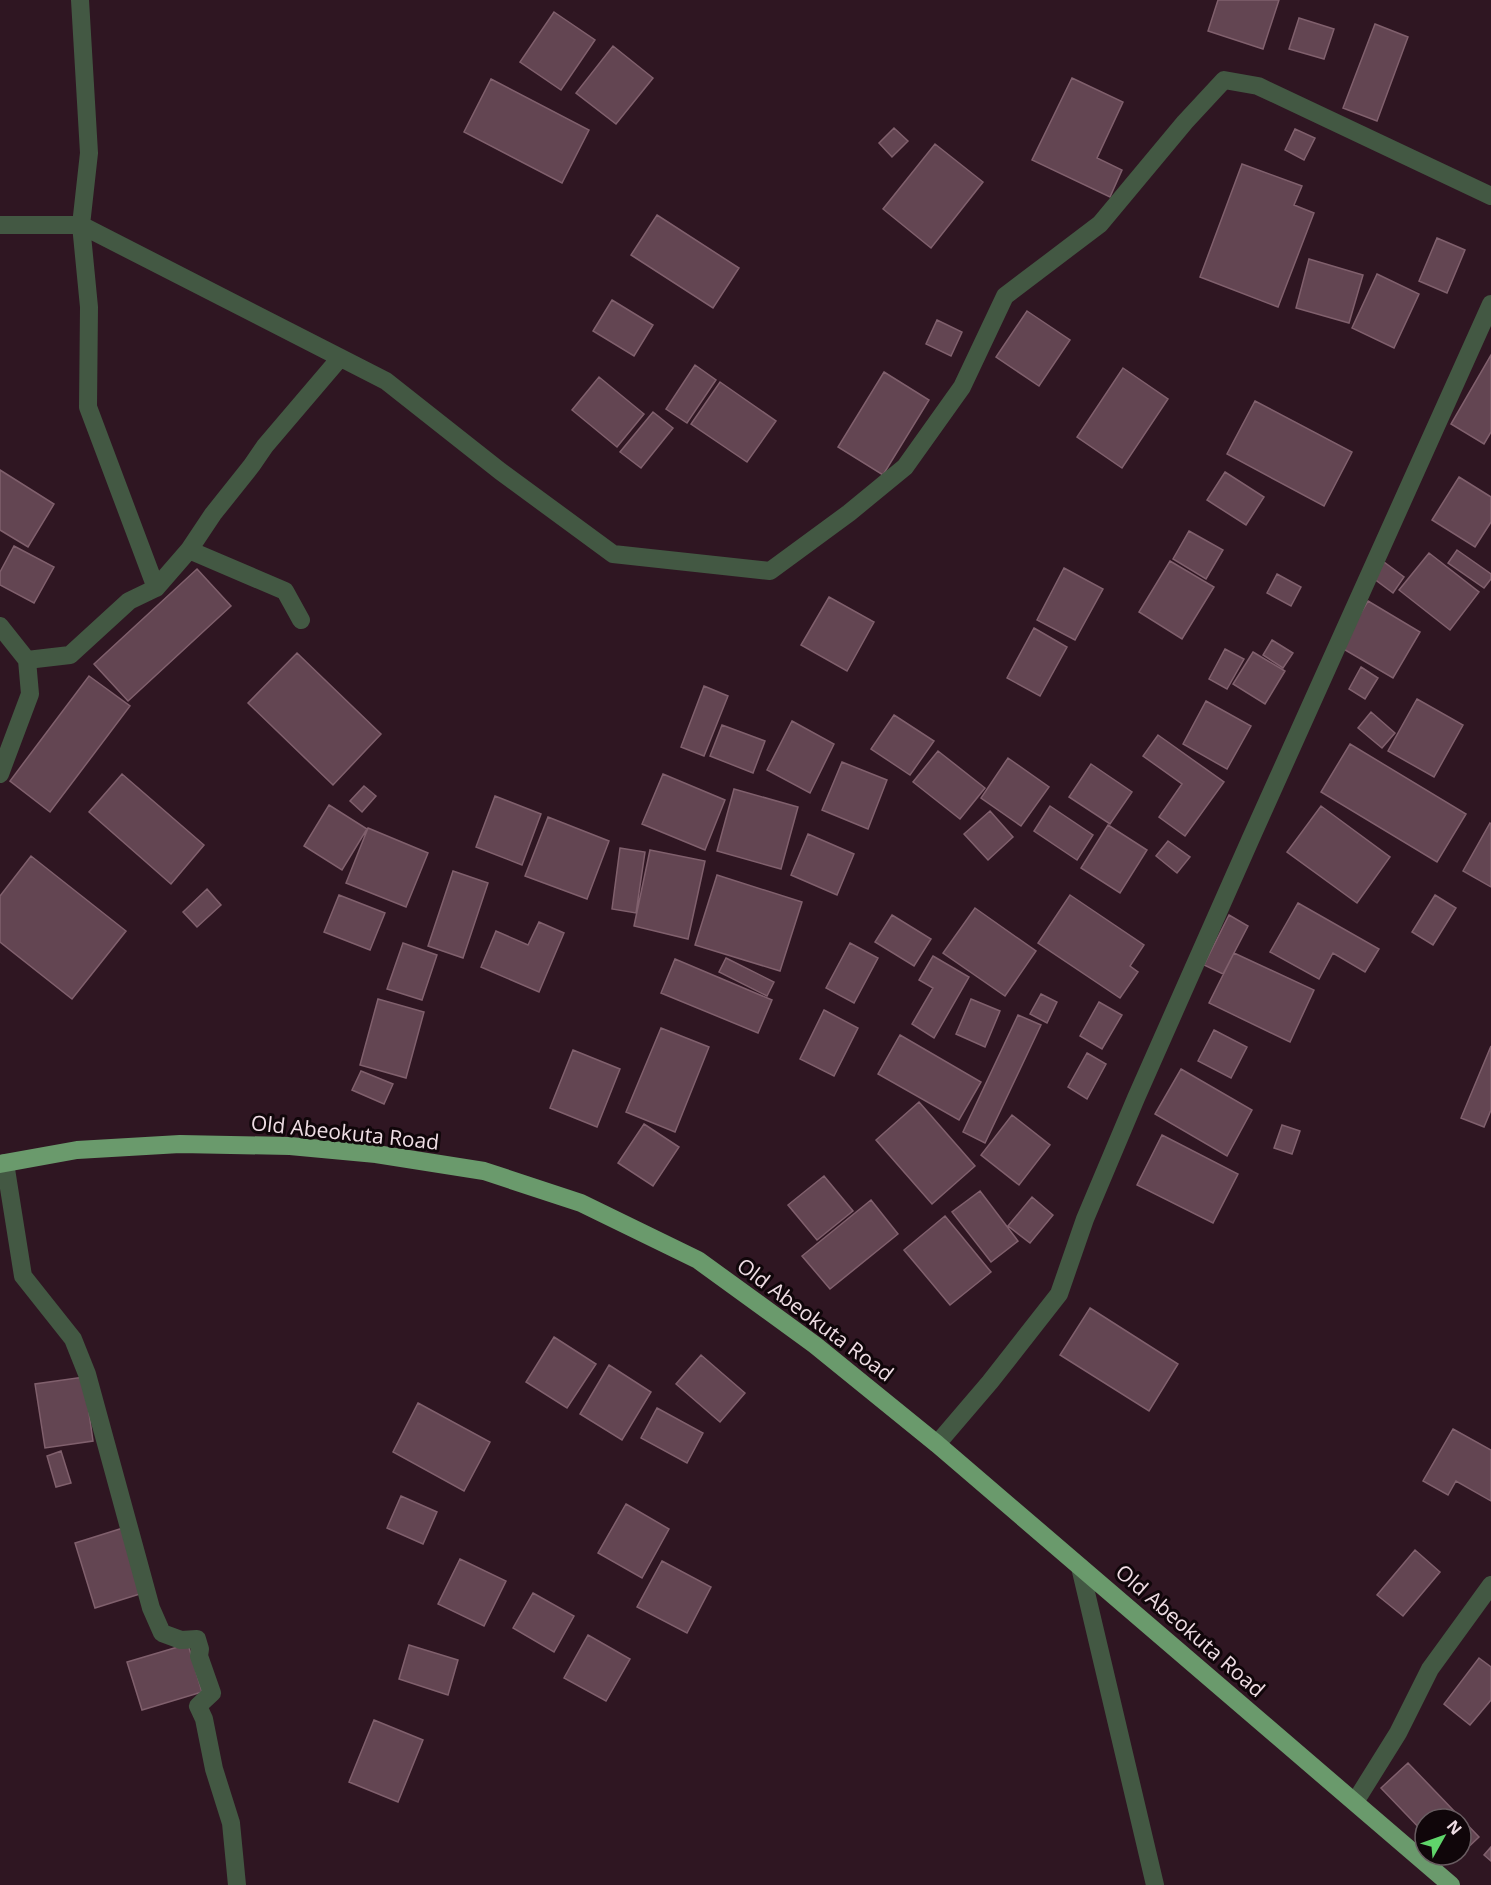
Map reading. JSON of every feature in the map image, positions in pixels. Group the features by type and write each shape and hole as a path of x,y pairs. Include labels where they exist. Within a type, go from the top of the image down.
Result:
{"highway":[{"name":"Old Abeokuta Road","path":"3,1164 77,1150 191,1144 290,1146 376,1154 484,1171 581,1203 698,1260 815,1345 937,1444 1451,1885"}],"street":[{"path":"80,0 89,153 81,225 88,307 88,407 156,588"},
{"path":"0,225 81,225 386,381 500,471 613,554 770,571 849,513 905,467 962,387 1005,296 1100,224 1185,122 1224,80 1258,86 1491,196"},
{"path":"937,1444 990,1382 1059,1294 1085,1219 1136,1098 1491,304"},
{"path":"27,660 70,655 129,601 156,588 189,550 213,514 265,446 340,357"},
{"path":"189,550 285,591 301,620"},
{"path":"0,626 27,660 30,694 0,774"},
{"path":"3,1164 23,1276 73,1339 80,1356 101,1419 151,1608 162,1633 181,1640 197,1639 200,1649 199,1656 212,1694 198,1706 204,1719 214,1769 231,1823 237,1885"},
{"path":"1080,1567 1155,1885"},
{"path":"1355,1802 1398,1733 1430,1669 1491,1585"}],"building":[{"path":"1218,0 1279,0 1263,49 1208,31"},
{"path":"554,12 595,40 561,90 520,62"},
{"path":"1299,18 1334,29 1324,59 1289,49"},
{"path":"1375,24 1408,37 1377,121 1343,108"},
{"path":"613,46 653,78 616,124 576,93"},
{"path":"1072,78 1123,102 1097,158 1122,170 1110,197 1032,160"},
{"path":"491,79 589,130 562,183 464,132"},
{"path":"894,128 908,141 892,157 879,143"},
{"path":"1295,129 1315,138 1304,160 1285,150"},
{"path":"935,144 983,182 931,248 883,209"},
{"path":"1242,164 1302,186 1294,205 1314,213 1278,307 1200,277"},
{"path":"657,215 739,268 713,308 631,255"},
{"path":"1437,238 1465,250 1447,293 1419,281"},
{"path":"1309,259 1363,275 1349,323 1296,308"},
{"path":"1377,274 1419,294 1394,348 1352,328"},
{"path":"612,300 653,325 634,356 593,331"},
{"path":"1027,311 1070,340 1039,386 996,357"},
{"path":"937,320 962,332 951,356 926,344"},
{"path":"1491,355 1491,432 1484,444 1451,424"},
{"path":"695,365 716,380 687,423 666,409"},
{"path":"1123,368 1168,399 1122,468 1077,437"},
{"path":"884,372 929,400 883,475 838,447"},
{"path":"599,377 644,414 617,447 572,410"},
{"path":"720,382 776,421 747,462 691,424"},
{"path":"1255,401 1352,452 1324,506 1227,454"},
{"path":"653,412 673,428 641,468 620,452"},
{"path":"0,470 54,504 28,547 0,530"},
{"path":"1225,472 1264,497 1246,525 1207,500"},
{"path":"1459,477 1491,497 1491,522 1475,547 1432,520"},
{"path":"1189,531 1223,550 1206,579 1173,559"},
{"path":"14,546 54,567 34,603 0,585 0,572"},
{"path":"1457,550 1491,574 1491,579 1484,588 1448,563"},
{"path":"1429,553 1479,592 1450,630 1399,590"},
{"path":"1170,561 1214,587 1182,639 1139,612"},
{"path":"1384,562 1404,577 1393,593 1373,578"},
{"path":"1064,568 1103,589 1075,640 1037,620"},
{"path":"197,569 231,606 128,701 94,664"},
{"path":"1277,574 1301,587 1291,606 1267,593"},
{"path":"829,597 874,622 847,671 801,645"},
{"path":"1368,601 1420,632 1393,678 1340,647"},
{"path":"1034,628 1067,647 1040,696 1007,678"},
{"path":"1272,640 1293,653 1283,668 1263,655"},
{"path":"1225,649 1244,659 1227,689 1209,679"},
{"path":"1253,652 1285,671 1265,704 1233,684"},
{"path":"297,653 381,734 333,785 248,703"},
{"path":"1361,667 1378,678 1365,699 1349,689"},
{"path":"89,676 130,706 50,812 10,781"},
{"path":"704,686 728,696 704,756 681,747"},
{"path":"1417,699 1463,725 1434,777 1388,751"},
{"path":"1206,701 1251,726 1227,769 1183,744"},
{"path":"1371,712 1395,733 1382,748 1358,728"},
{"path":"894,715 934,741 910,775 871,749"},
{"path":"792,721 834,744 810,793 767,770"},
{"path":"722,725 765,741 753,773 710,756"},
{"path":"1158,735 1224,782 1185,836 1159,817 1182,784 1143,756"},
{"path":"1350,744 1466,814 1437,862 1321,792"},
{"path":"938,751 985,788 960,819 913,782"},
{"path":"1008,758 1049,787 1021,826 981,798"},
{"path":"842,762 887,780 868,829 822,810"},
{"path":"1091,764 1132,792 1110,824 1069,797"},
{"path":"122,774 204,845 171,884 89,812"},
{"path":"663,774 725,800 705,850 642,824"},
{"path":"364,786 376,796 362,812 350,801"},
{"path":"734,789 798,807 781,869 717,851"},
{"path":"495,796 541,814 522,865 476,847"},
{"path":"329,805 367,829 342,870 304,846"},
{"path":"1050,806 1093,835 1077,860 1034,831"},
{"path":"1321,806 1390,857 1357,903 1287,852"},
{"path":"990,811 1013,837 988,860 964,834"},
{"path":"548,817 609,841 587,899 525,876"},
{"path":"1491,824 1491,887 1463,871"},
{"path":"1108,825 1147,850 1120,893 1081,868"},
{"path":"368,828 428,853 406,907 346,883"},
{"path":"808,834 854,854 837,895 791,875"},
{"path":"1168,841 1190,857 1177,873 1156,856"},
{"path":"620,848 645,852 636,913 612,909"},
{"path":"650,850 705,861 688,939 634,926"},
{"path":"31,856 126,931 72,999 0,942 0,896"},
{"path":"453,871 488,883 463,958 428,946"},
{"path":"717,875 802,902 780,971 695,945"},
{"path":"207,889 221,905 197,927 183,912"},
{"path":"339,895 385,913 370,950 324,932"},
{"path":"1070,895 1144,945 1130,966 1138,972 1120,998 1038,943"},
{"path":"1435,895 1456,908 1433,945 1412,932"},
{"path":"1298,903 1379,949 1365,972 1333,953 1319,979 1270,952"},
{"path":"975,908 1036,951 1005,996 943,953"},
{"path":"892,915 931,939 914,966 875,942"},
{"path":"1229,915 1248,926 1223,974 1204,965"},
{"path":"539,922 564,933 539,992 481,967 496,931 528,945"},
{"path":"403,943 437,955 422,1000 387,989"},
{"path":"850,943 878,958 854,1003 826,988"},
{"path":"1234,953 1314,990 1290,1042 1209,1003"},
{"path":"933,956 969,977 934,1038 912,1024 933,988 919,980"},
{"path":"726,958 774,982 767,996 719,972"},
{"path":"675,959 772,1000 758,1033 661,993"},
{"path":"1041,994 1057,1002 1047,1023 1030,1014"},
{"path":"378,999 424,1012 406,1078 360,1065"},
{"path":"971,999 1000,1011 985,1047 956,1034"},
{"path":"1099,1002 1122,1015 1102,1049 1080,1036"},
{"path":"824,1010 858,1028 834,1076 800,1059"},
{"path":"1018,1015 1041,1025 985,1143 963,1132"},
{"path":"661,1028 709,1047 675,1132 626,1112"},
{"path":"1214,1030 1247,1047 1231,1078 1198,1061"},
{"path":"900,1035 981,1082 959,1120 878,1074"},
{"path":"1491,1046 1491,1110 1484,1127 1461,1118"},
{"path":"573,1050 620,1069 597,1127 550,1108"},
{"path":"1087,1053 1106,1064 1087,1099 1068,1087"},
{"path":"1181,1069 1252,1110 1227,1156 1155,1114"},
{"path":"361,1071 393,1084 384,1104 352,1090"},
{"path":"919,1102 975,1166 932,1204 876,1140"},
{"path":"1012,1115 1050,1145 1019,1185 981,1155"},
{"path":"644,1124 679,1147 653,1186 618,1163"},
{"path":"1282,1125 1300,1131 1292,1154 1274,1148"},
{"path":"1162,1135 1238,1174 1213,1223 1137,1185"},
{"path":"824,1176 853,1211 817,1240 788,1205"},
{"path":"980,1191 1018,1241 991,1262 952,1212"},
{"path":"1032,1197 1053,1215 1030,1243 1008,1226"},
{"path":"871,1200 898,1234 830,1289 802,1256"},
{"path":"945,1216 991,1272 950,1305 904,1250"},
{"path":"1090,1308 1178,1364 1149,1411 1060,1355"},
{"path":"554,1337 596,1364 567,1408 526,1382"},
{"path":"701,1355 745,1393 720,1422 676,1384"},
{"path":"609,1365 651,1392 622,1440 580,1414"},
{"path":"84,1377 93,1441 45,1448 35,1384"},
{"path":"418,1403 490,1442 464,1491 393,1452"},
{"path":"657,1408 703,1433 687,1463 641,1438"},
{"path":"1453,1429 1491,1450 1491,1501 1456,1481 1448,1495 1423,1481"},
{"path":"61,1451 71,1483 56,1487 47,1456"},
{"path":"401,1496 437,1512 423,1544 387,1528"},
{"path":"626,1504 669,1529 642,1578 598,1553"},
{"path":"123,1528 143,1593 95,1608 75,1543"},
{"path":"1415,1550 1440,1572 1403,1616 1377,1595"},
{"path":"460,1559 506,1581 484,1626 438,1604"},
{"path":"662,1561 711,1587 687,1633 637,1607"},
{"path":"533,1593 574,1616 554,1652 513,1628"},
{"path":"588,1635 630,1659 606,1701 564,1678"},
{"path":"188,1644 202,1692 142,1710 127,1662"},
{"path":"409,1645 458,1660 448,1695 399,1679"},
{"path":"1479,1658 1491,1667 1491,1700 1470,1725 1444,1704"},
{"path":"374,1720 423,1740 398,1802 349,1782"},
{"path":"1408,1763 1450,1807 1413,1807 1413,1821 1381,1788"},
{"path":"1473,1831 1479,1837 1473,1843"},
{"path":"1491,1847 1491,1861 1484,1855"}]}
